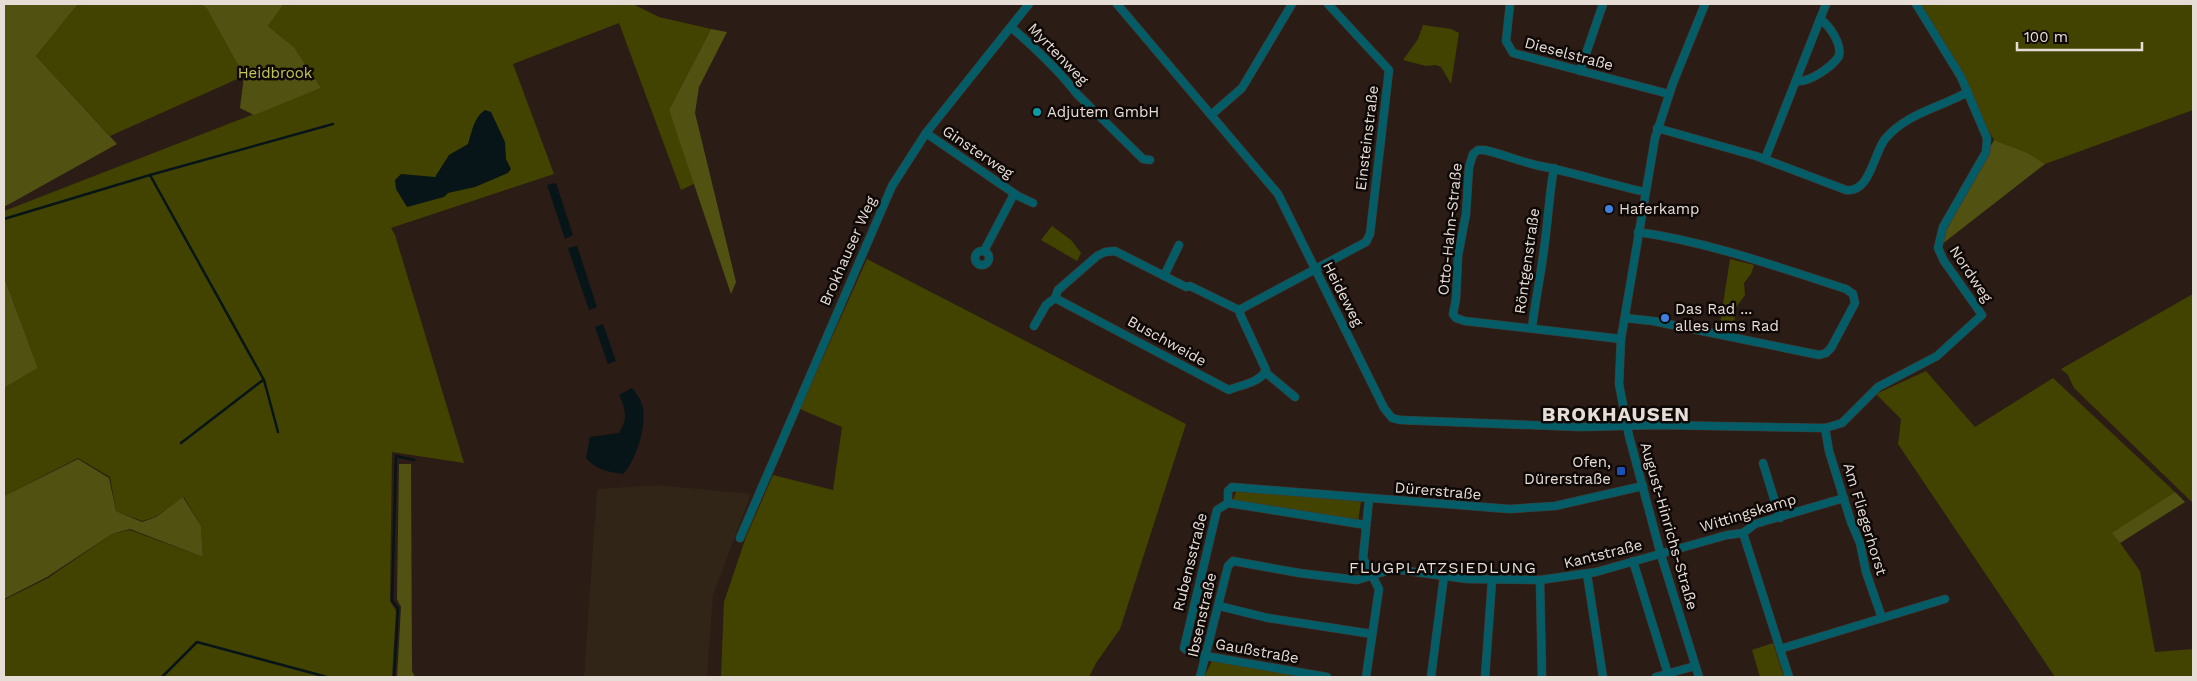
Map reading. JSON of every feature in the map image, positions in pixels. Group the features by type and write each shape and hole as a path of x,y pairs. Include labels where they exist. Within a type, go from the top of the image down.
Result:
{"street":[{"name":"Brokhauser Weg","path":"740,538 892,186 926,133 1028,4"},
{"name":"Heideweg","path":"1117,4 1278,194 1386,410 1392,418 1400,420 1581,427 1627,426"},
{"name":"Einsteinstraße","path":"1316,269 1360,247 1368,238 1389,72 1384,63 1328,4"},
{"name":"Dieselstraße","path":"1510,4 1506,41 1511,52 1669,94"},
{"path":"1580,71 1603,4"},
{"name":"August-Hinrichs-Straße","path":"1699,677 1661,555 1627,426 1619,384 1620,339 1658,128 1669,94 1705,4"},
{"path":"1765,159 1826,4"},
{"name":"Nordweg","path":"1627,426 1824,428 1842,423 1878,387 1937,356 1981,318 1980,311 1944,261 1938,248 1943,227 1987,149 1987,138 1968,92 1916,4"},
{"path":"1211,115 1242,88 1287,6"},
{"path":"1796,81 1808,79 1832,64 1839,56 1838,43 1827,25 1820,19"},
{"name":"Myrtenweg","path":"1011,27 1032,45 1070,84 1077,94 1143,159 1150,160"},
{"path":"1658,128 1765,159 1846,190 1856,189 1865,181 1880,147 1901,124 1915,115 1968,92"},
{"name":"Ginsterweg","path":"926,133 1014,194 1033,203"},
{"name":"Otto-Hahn-Straße","path":"1620,339 1465,321 1454,315 1458,256 1468,200 1469,167 1474,154 1482,150 1579,173 1624,188 1645,192"},
{"name":"Röntgenstraße","path":"1532,328 1534,301 1544,254 1548,200 1554,168"},
{"name":"Ginsterweg","path":"984,251 1014,194"},
{"path":"1625,318 1653,321 1656,324 1819,355 1826,353 1831,348 1855,302 1853,294 1846,288 1705,244 1668,235 1638,232"},
{"path":"1164,276 1179,245"},
{"path":"1034,326 1046,305 1055,298 1058,290 1105,252 1115,251 1186,287 1190,286 1235,310 1241,309 1245,305 1316,269"},
{"name":"Buschweide","path":"1055,298 1229,390 1253,381 1265,372"},
{"path":"1241,309 1240,314 1265,366 1265,372 1295,397"},
{"name":"Am Fliegerhorst","path":"1824,428 1851,522 1860,543 1866,572 1882,618"},
{"path":"1763,463 1780,518"},
{"name":"Dürerstraße","path":"1230,488 1234,486 1474,508 1517,509 1555,506 1643,486"},
{"name":"Rubensstraße","path":"1184,648 1216,510 1228,503 1230,488"},
{"name":"Wittingskamp","path":"1661,555 1726,535 1743,532 1755,524 1844,498"},
{"path":"1366,677 1379,589 1373,574 1363,558 1369,499"},
{"path":"1228,503 1366,525"},
{"path":"1743,532 1789,677"},
{"name":"Kantstraße","path":"1233,561 1299,573 1357,580 1393,569 1492,581 1540,580 1587,574 1661,555"},
{"name":"Ibsenstraße","path":"1200,677 1220,606 1228,566 1233,561"},
{"path":"1633,561 1668,674"},
{"path":"1587,574 1603,677"},
{"path":"1430,677 1444,576"},
{"path":"1540,580 1542,677"},
{"path":"1485,677 1492,581"},
{"path":"1780,649 1945,599"},
{"path":"1220,606 1268,618 1372,634"},
{"name":"Gaußstraße","path":"1184,648 1190,652 1206,656 1327,677"},
{"path":"1656,677 1696,666"}],"shaded area":[{"path":"78,4 201,4 207,9 244,76 110,136 36,56"},
{"path":"284,4 633,4 659,17 711,29 669,110 696,183 681,190 619,23 513,64 554,174 391,228 395,235 464,463 392,452 390,601 396,611 392,677 4,677 4,600 48,578 112,534 130,530 203,557 201,526 184,497 155,517 142,521 116,511 110,477 78,458 4,496 4,388 38,368 4,277 4,211 321,88 294,47 268,26"},
{"path":"1918,4 2193,4 2193,110 2045,164 2028,153 1994,140"},
{"path":"1423,25 1451,29 1459,33 1451,84 1441,67 1436,65 1426,66 1403,60 1418,39"},
{"path":"485,110 491,112 505,142 506,159 511,169 508,173 475,187 448,193 444,197 407,207 396,189 395,180 401,174 435,177 449,155 468,144 476,120"},
{"path":"556,183 573,235 565,239 547,185"},
{"path":"1052,226 1071,240 1081,253 1077,261 1041,240"},
{"path":"577,246 597,307 589,310 568,248"},
{"path":"867,259 1186,424 1120,629 1096,663 1089,677 721,677 724,602 746,537 773,475 833,490 842,427 800,409"},
{"path":"1730,259 1754,265 1751,274 1744,283 1745,295 1735,309 1734,332 1719,330"},
{"path":"2193,294 2193,503 2074,388 2068,375 2061,369"},
{"path":"603,324 616,361 608,364 595,327"},
{"path":"1926,371 1975,427 2053,378 2175,492 2113,533 2140,571 2155,652 2193,649 2193,677 2055,677 1898,444 1901,419 1876,394"},
{"path":"632,388 642,403 644,417 636,453 623,474 603,470 586,458 590,437 619,433 624,424 625,414 619,395"},
{"path":"657,485 751,494 713,595 707,677 584,677 597,489"},
{"path":"1243,491 1361,501 1358,522 1233,500 1236,492"},
{"path":"1773,643 1784,677 1760,677 1752,650"},
{"path":"1212,661 1308,677 1204,677"}],"green space":[{"path":"4,4 78,4 36,56 117,144 4,207"},
{"name":"Heidbrook","path":"201,4 284,4 268,26 294,47 321,88 254,115 240,108 244,76 207,9"},
{"path":"711,29 727,32 699,87 695,113 736,282 731,294 669,110"},
{"path":"1994,140 2028,153 2045,164 1937,248"},
{"path":"4,277 38,368 4,388"},
{"path":"78,459 109,478 116,511 142,522 156,517 183,497 201,526 203,557 130,529 112,534 47,577 4,599 4,496"},
{"path":"399,464 411,464 412,671 415,677 397,677 401,607 397,599"},
{"path":"2175,492 2185,502 2120,543 2112,533"}],"waterway":[{"path":"150,175 333,124"},
{"path":"4,219 150,175 264,380 278,432"},
{"path":"181,443 263,380"},
{"path":"394,677 398,608 392,601 396,456 414,460"},
{"path":"162,677 197,642 327,677"}],"place":[{"name":"Adjutem GmbH","path":"1037,112"},
{"name":"Haferkamp","path":"1609,209"},
{"name":"Das Rad ... alles ums Rad","path":"1665,318"},
{"name":"Ofen, Dürerstraße","path":"1621,471"}],"district":[{"name":"BROKHAUSEN","path":"1616,414"},
{"name":"FLUGPLATZSIEDLUNG","path":"1443,567"}]}
